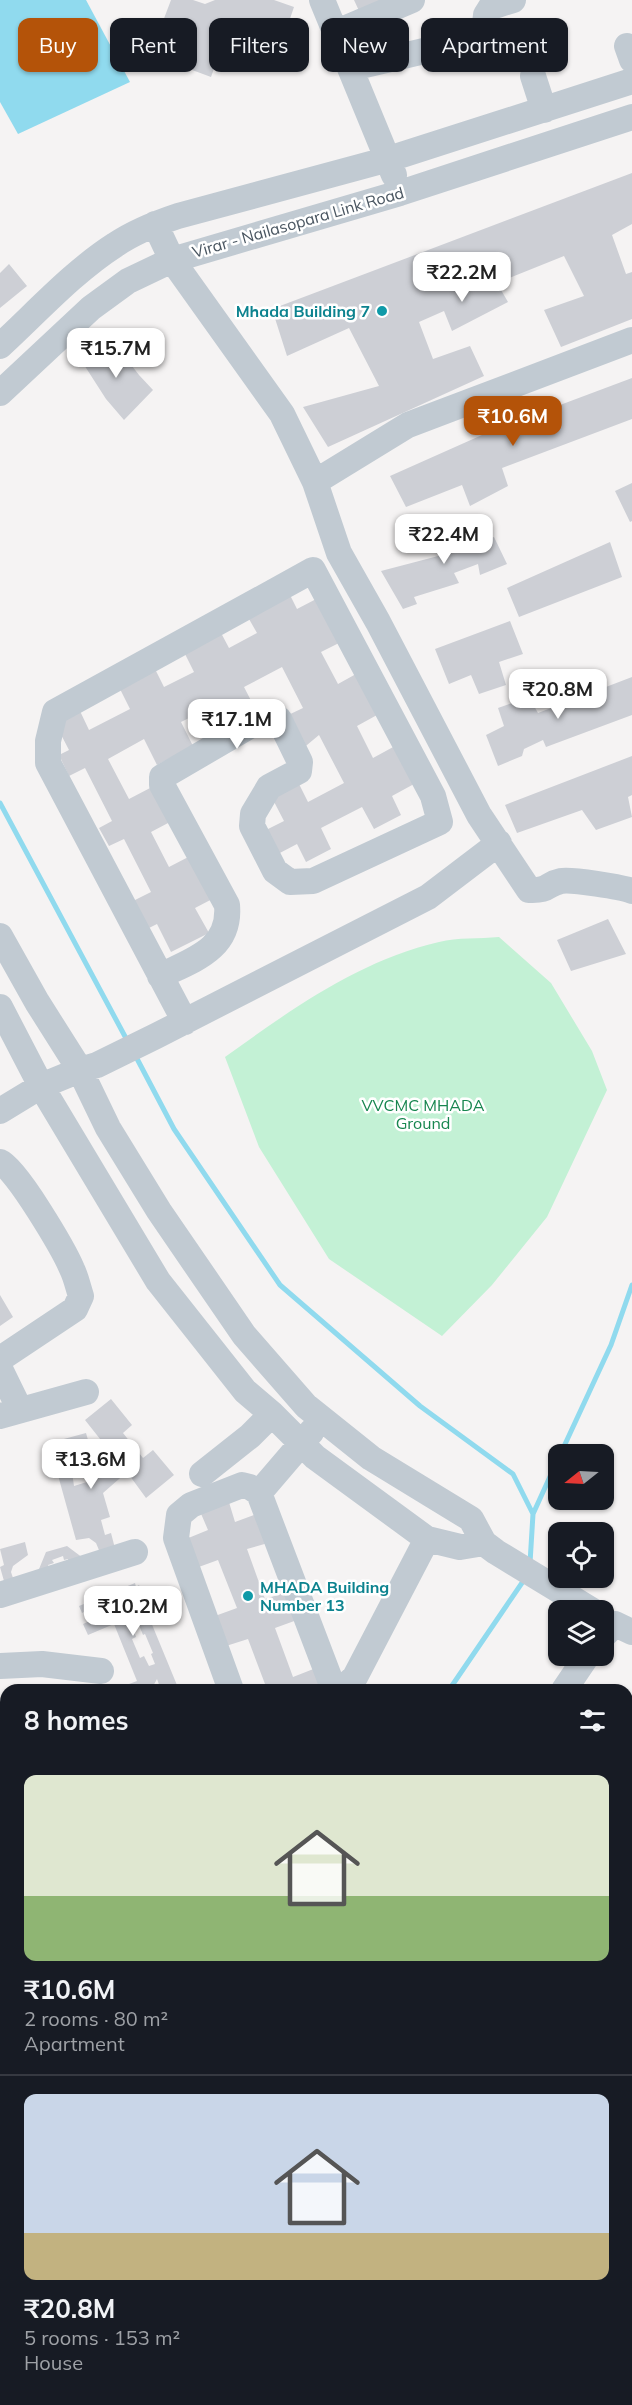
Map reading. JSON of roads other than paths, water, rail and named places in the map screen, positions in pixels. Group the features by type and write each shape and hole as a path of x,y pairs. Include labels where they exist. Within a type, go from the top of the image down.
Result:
{"street":[{"path":"322,0 330,18"},
{"path":"370,18 412,0"},
{"path":"409,55 475,39 484,32 486,15 491,7 513,0"},
{"path":"354,72 389,159 400,193"},
{"path":"533,76 544,110"},
{"path":"0,346 83,269 116,244 155,224 389,159 632,81"},
{"name":"Virar - Nailasopara Link Road","path":"0,393 91,308 128,281 172,260 400,193 632,117"},
{"path":"155,224 172,260 282,414 315,482 339,554 378,622 477,810 529,890 543,891 561,882 597,884 632,891"},
{"path":"315,482 408,425 632,340"},
{"path":"185,1022 48,763 48,741 55,712 339,554"},
{"path":"313,570 433,796 440,822"},
{"path":"160,975 202,956 213,947 229,919 227,905 162,785 162,777 270,714 279,719 300,762 299,771 269,787 253,814 252,826 275,871 290,882 313,881 440,822 477,810"},
{"path":"0,1111 41,1086 88,1068 185,1022 428,897 498,843"},
{"path":"0,936 37,1002 88,1068 108,1128 159,1211 244,1335 306,1406 370,1458 471,1519 490,1548 575,1600"},
{"path":"0,1007 41,1086 159,1281 245,1391 315,1457 427,1539 460,1547 490,1548"},
{"path":"0,1162 6,1164 21,1182 72,1269 81,1296 75,1309 0,1359"},
{"path":"0,1369 10,1413 86,1392"},
{"path":"202,1474 250,1436 272,1414"},
{"path":"259,1493 322,1419"},
{"path":"229,1684 176,1538 179,1515 191,1506 242,1485 250,1486 259,1493 332,1684"},
{"path":"347,1684 355,1677 427,1539"},
{"path":"0,1595 135,1552"},
{"path":"0,1666 42,1664 101,1671"},
{"path":"568,1684 580,1666"}],"water":[{"path":"0,0 86,0 96,18 18,18 18,72 98,72 98,22 110,45 110,72 125,72 130,82 18,134 0,102"}],"waterway":[{"path":"0,803 128,1042"},
{"path":"134,1053 174,1129 280,1285 420,1406 513,1474 533,1514 530,1563"},
{"path":"565,1444 611,1345 632,1285"},
{"path":"533,1514 548,1481"},
{"path":"453,1684 526,1577"}],"place":[{"name":"Mhada Building 7","path":"382,311"},
{"name":"MHADA Building Number 13","path":"248,1596"}],"park label":[{"name":"VVCMC MHADA Ground","path":"423,1114"}]}
